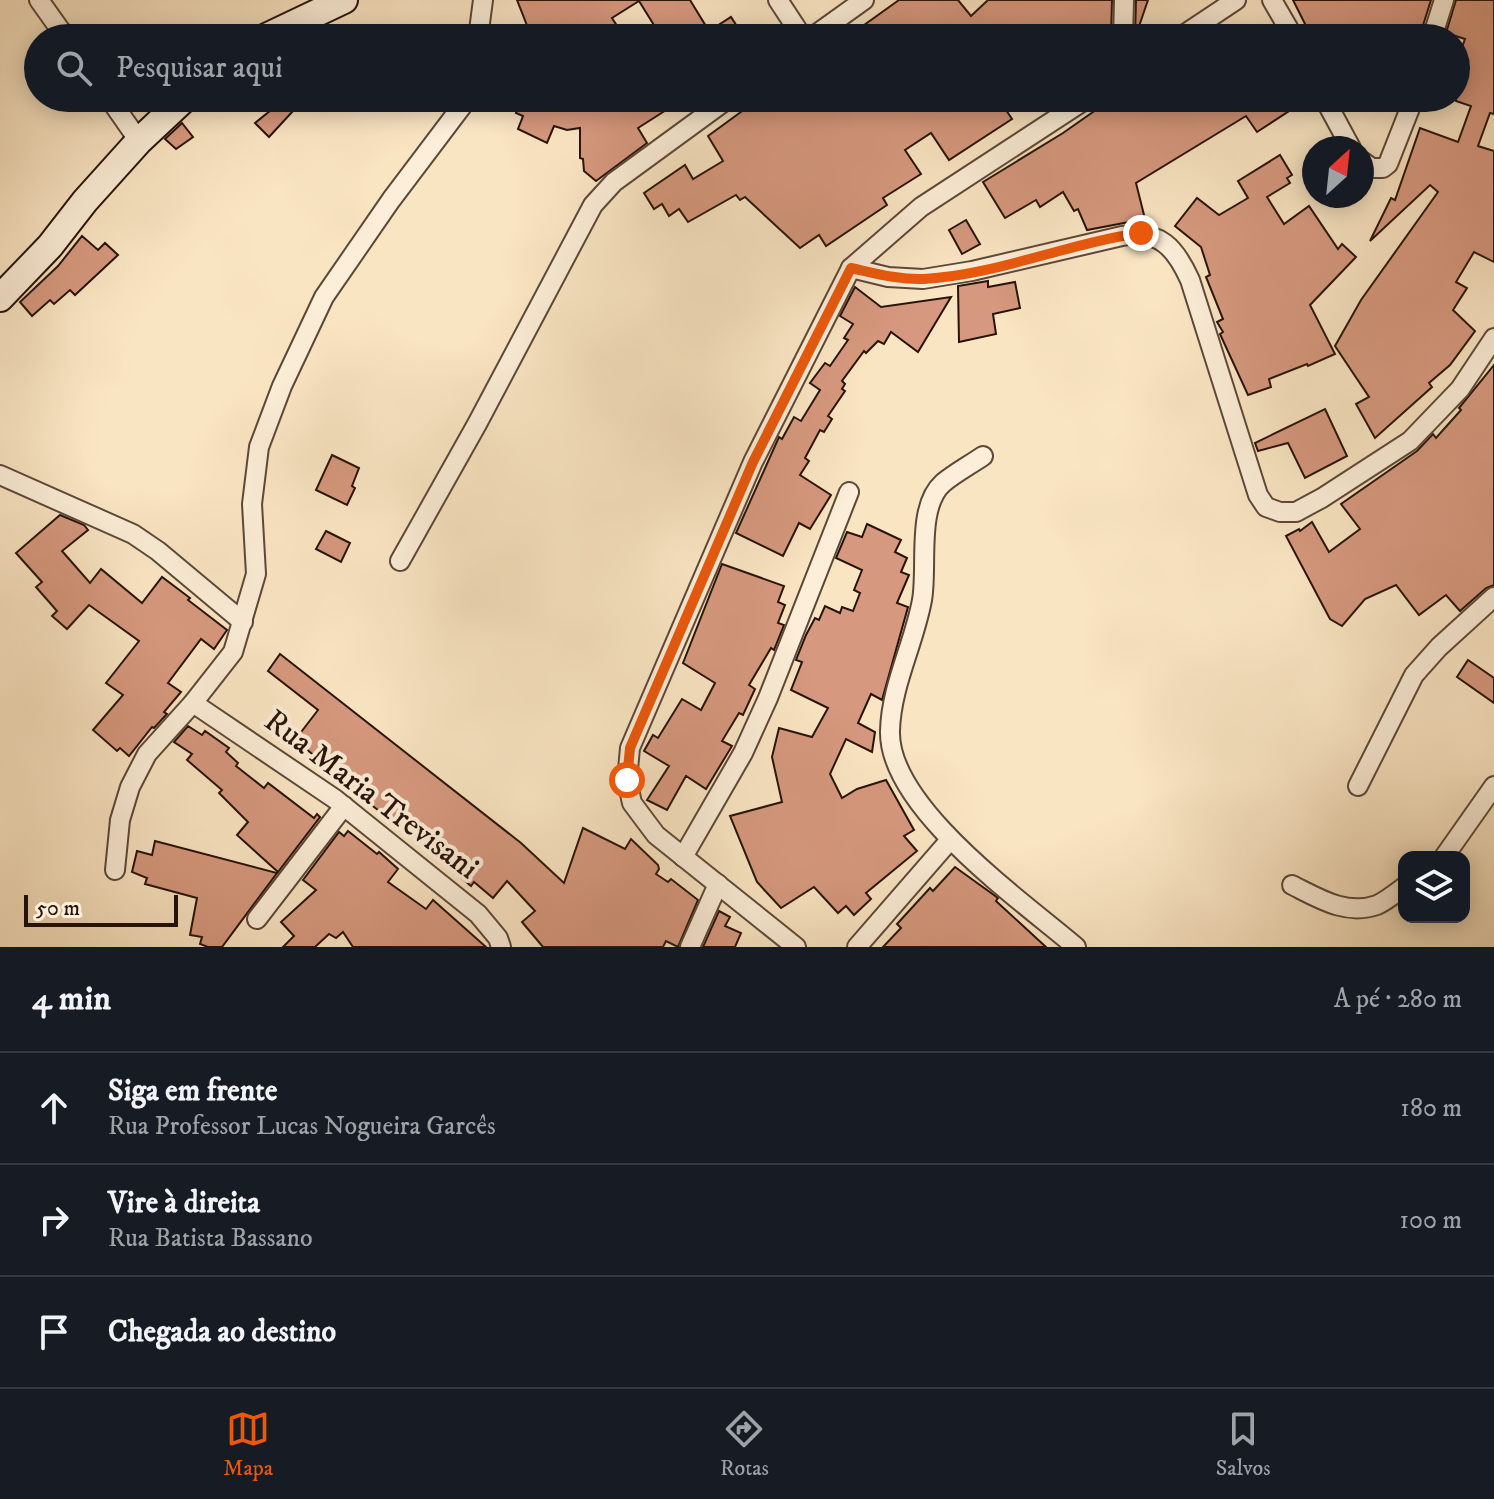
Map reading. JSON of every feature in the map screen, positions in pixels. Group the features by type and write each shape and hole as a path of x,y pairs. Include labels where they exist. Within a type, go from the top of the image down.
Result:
{"street":[{"path":"39,0 56,24"},
{"path":"293,24 344,0"},
{"path":"480,24 483,0"},
{"path":"778,0 794,24"},
{"path":"831,24 864,0"},
{"path":"1123,24 1124,0"},
{"path":"1200,24 1236,0"},
{"path":"1272,0 1286,24"},
{"path":"1436,24 1444,0"},
{"path":"119,112 139,141"},
{"path":"0,298 50,246 139,141 170,112"},
{"path":"115,870 120,820 130,787 147,754 233,652 256,574 252,504 259,447 282,386 324,297 391,200 457,112"},
{"path":"400,561 593,205 614,182 710,112"},
{"path":"796,947 656,835 632,803 627,780 630,748 753,462 851,268 921,207 1067,112"},
{"path":"1332,112 1345,136"},
{"path":"1374,168 1383,168 1388,164 1408,112"},
{"path":"851,268 888,277 923,279 972,271 1122,236 1141,233 1160,239 1180,257 1190,280 1258,495 1266,507 1280,512 1296,512 1322,498 1410,441 1460,389 1494,338"},
{"path":"983,456 941,484 931,499 926,520 922,601 898,686 890,731 895,762 917,803 950,840 1076,947"},
{"path":"0,475 133,534 243,622"},
{"path":"683,857 743,753 768,698 849,492"},
{"path":"1358,786 1414,675 1439,647 1494,597"},
{"name":"Rua Maria Trevisani","path":"193,703 344,806 478,914 498,938 501,947"},
{"path":"1448,851 1494,786"},
{"path":"257,919 344,806"},
{"path":"857,947 950,840"},
{"path":"690,947 718,884"},
{"path":"1292,885 1336,906 1358,908 1378,905 1398,891"}],"building":[{"path":"517,0 690,0 705,24 653,24 639,1 612,18 616,24 526,24"},
{"path":"899,0 958,0 971,16 988,0 1112,0 1111,24 866,24"},
{"path":"1136,0 1148,0 1140,24 1135,24"},
{"path":"1293,0 1431,0 1423,24 1305,24"},
{"path":"1456,0 1494,0 1494,114 1490,113 1478,146 1494,151 1494,262 1474,252 1456,282 1467,288 1453,310 1475,331 1450,365 1429,383 1432,387 1375,438 1356,404 1369,397 1335,346 1361,300 1438,192 1430,185 1370,241 1391,198 1395,200 1420,128 1458,142 1470,112 1470,24 1449,24"},
{"path":"731,17 736,24 720,24"},
{"path":"269,112 292,112 269,137 255,123"},
{"path":"663,112 638,128 647,143 596,181 584,171 583,159 580,158 580,128 567,130 554,126 547,143 518,129 523,116 516,113"},
{"path":"741,112 1007,112 1012,119 949,160 931,133 905,150 921,174 883,198 887,205 826,246 819,235 800,248 745,197 740,200 736,195 688,222 679,209 669,216 662,204 654,209 644,193 685,165 693,179 723,161 708,136"},
{"path":"1093,112 1288,112 1257,132 1246,116 1136,183 1145,219 1087,230 1078,209 1074,211 1063,192 1040,207 1036,200 1005,218 983,182"},
{"path":"182,123 193,137 176,149 165,139"},
{"path":"1280,155 1292,175 1287,178 1290,183 1267,197 1284,224 1310,208 1338,249 1342,244 1356,257 1310,305 1335,354 1269,379 1271,387 1248,395 1220,334 1223,332 1217,322 1223,319 1206,277 1210,275 1201,247 1175,226 1197,198 1219,215 1248,198 1238,181"},
{"path":"966,220 980,244 962,254 949,230"},
{"path":"82,236 98,250 105,243 118,255 75,295 70,290 54,304 50,300 32,316 20,302 58,266"},
{"path":"988,281 988,287 1015,282 1020,308 993,314 996,334 959,342 958,286"},
{"path":"855,287 881,307 951,297 918,352 891,332 884,344 878,341 866,353 864,351 842,381 845,391 828,416 832,419 824,432 820,430 805,458 809,461 800,475 831,495 810,529 799,523 783,556 736,533 779,437 782,439 794,417 801,421 820,390 810,383 825,363 830,366 848,340 844,338 853,324 840,316"},
{"path":"1494,365 1494,585 1486,588 1460,611 1446,595 1419,615 1396,585 1365,599 1342,626 1330,619 1286,536 1312,522 1329,552 1360,529 1341,504 1417,451 1433,434 1436,438"},
{"path":"1325,409 1347,456 1305,478 1288,443 1258,451 1255,443"},
{"path":"332,455 359,468 347,505 316,490"},
{"path":"60,515 84,525 88,530 62,551 90,583 101,569 142,603 162,577 227,630 214,649 201,639 168,683 181,692 164,712 167,714 152,727 129,756 120,748 117,751 93,730 123,695 106,683 139,641 89,605 67,629 52,616 57,611 36,587 42,582 16,553"},
{"path":"867,524 901,540 895,552 907,558 901,572 909,575 897,603 908,607 882,700 871,694 858,723 875,732 872,752 846,739 830,774 842,798 857,789 886,780 914,830 904,836 917,851 866,893 871,899 854,915 846,906 838,913 814,887 781,908 757,882 730,816 782,802 772,757 779,728 812,737 828,708 791,690 802,662 796,660 815,618 819,620 825,606 840,613 842,607 853,611 860,593 854,590 862,570 836,558 847,532 862,537"},
{"path":"326,531 350,543 341,562 316,549"},
{"path":"722,564 784,586 778,602 785,605 778,623 784,625 774,650 771,648 749,685 755,689 743,715 739,713 722,741 732,746 706,789 686,776 667,810 647,800 669,766 644,751 653,735 658,738 682,699 701,710 715,683 683,663"},
{"path":"280,654 521,843 564,883 583,828 625,849 631,839 658,865 656,874 668,882 671,879 698,900 678,947 666,941 663,947 543,947 522,922 535,911 507,881 493,898 474,882 471,886 437,857 445,842 415,819 407,830 387,817 318,764 321,761 295,740 318,710 268,671"},
{"path":"1468,660 1494,678 1494,703 1457,677"},
{"path":"188,726 202,735 205,731 229,748 226,752 238,763 236,766 264,788 268,783 314,818 317,814 320,817 278,872 237,835 248,822 219,793 222,790 187,760 192,754 174,742"},
{"path":"348,831 398,869 388,882 426,909 433,900 486,947 353,947 343,932 336,938 329,934 315,947 283,947 294,936 281,922 316,890 303,880 339,832 344,836"},
{"path":"155,841 277,873 222,947 208,947 200,944 202,937 190,935 197,898 145,884 147,878 132,872 137,851 152,855"},
{"path":"955,867 998,898 996,901 1046,947 883,947 901,928 897,924 930,888 933,891"},
{"path":"719,911 730,917 725,926 741,933 735,947 703,947"}],"route":[{"path":"627,780 630,748 717,542 753,462 851,268 888,277 923,279 1141,233"}]}
